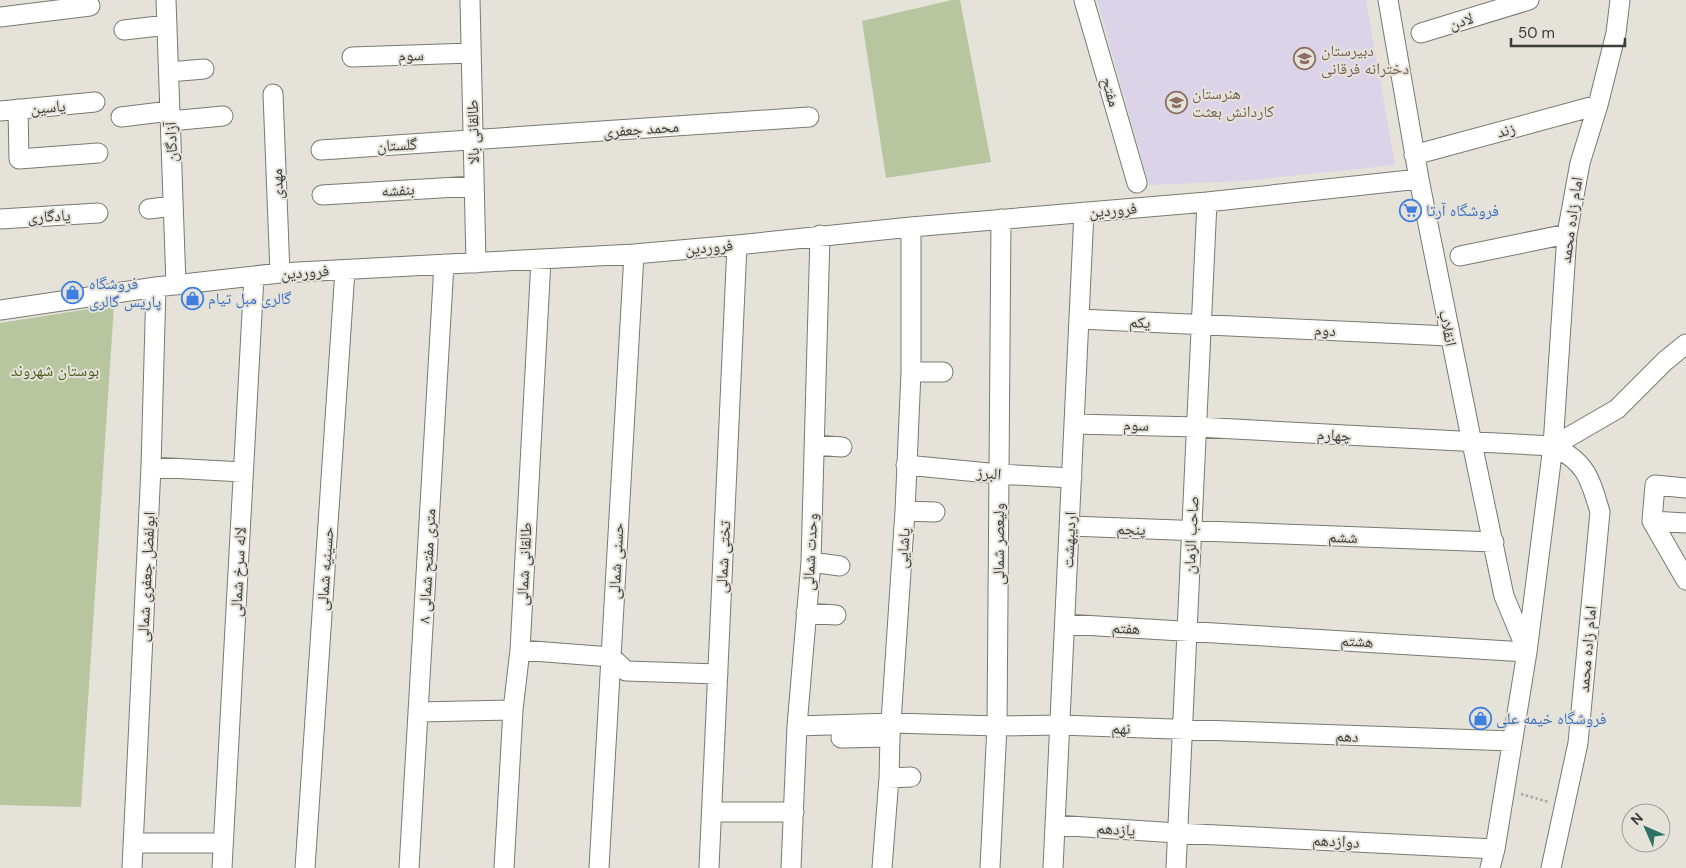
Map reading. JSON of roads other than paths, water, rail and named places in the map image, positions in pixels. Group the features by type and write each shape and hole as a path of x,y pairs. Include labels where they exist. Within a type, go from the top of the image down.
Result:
{"street":[{"name":"آزادگان","path":"166,0 176,285"},
{"name":"طالقانی بالا","path":"470,0 476,263"},
{"name":"مفتح","path":"1084,0 1137,183"},
{"name":"انقلاب","path":"1388,0 1418,179 1504,596 1527,652"},
{"name":"لادن","path":"1421,33 1529,0"},
{"name":"امام زاده محمد","path":"1490,868 1495,849 1527,652 1553,446 1566,234 1580,164 1598,105 1616,33 1620,0"},
{"path":"0,17 90,6"},
{"path":"124,30 167,25"},
{"name":"سوم","path":"352,57 471,53"},
{"path":"169,72 204,69"},
{"name":"مهدی","path":"273,94 280,273"},
{"name":"یاسین","path":"9,110 95,102"},
{"name":"زند","path":"1414,155 1598,105"},
{"path":"9,110 19,159 98,153"},
{"path":"121,116 223,116"},
{"name":"محمد جعفری","path":"473,140 809,117"},
{"name":"گلستان","path":"321,150 473,140"},
{"name":"فروردین","path":"0,310 156,287 280,273 634,254 820,235 1207,202 1418,179"},
{"name":"بنفشه","path":"322,195 474,186"},
{"name":"صاحب الزمان","path":"1176,868 1207,202"},
{"path":"149,209 174,206"},
{"name":"اردیبهشت","path":"1053,868 1084,212"},
{"name":"یادگاری","path":"0,219 98,213"},
{"name":"ولیعصر شمالی","path":"990,868 997,726 1001,219"},
{"name":"پاشایی","path":"882,868 905,511 911,372 911,227"},
{"path":"1460,256 1566,234"},
{"name":"وحدت شمالی","path":"791,868 797,726 811,562 820,235"},
{"name":"تختی شمالی","path":"709,868 736,245"},
{"name":"حسنی شمالی","path":"599,868 634,254"},
{"name":"طالقانی شمالی","path":"504,868 513,710 520,650 541,260"},
{"name":"۸ متری مفتح شمالی","path":"409,868 444,264"},
{"name":"حسینیه شمالی","path":"305,868 346,270"},
{"name":"لاله سرخ شمالی","path":"222,868 254,276"},
{"name":"ابولفضل جعفری شمالی","path":"132,868 151,467 156,287"},
{"name":"یکم","path":"1079,319 1202,325"},
{"name":"دوم","path":"1202,325 1449,336"},
{"path":"1553,446 1617,409 1686,344"},
{"path":"911,372 943,372"},
{"name":"سوم","path":"1074,424 1197,427"},
{"name":"چهارم","path":"1197,427 1553,446"},
{"path":"815,445 842,447"},
{"name":"امام زاده محمد","path":"1551,868 1578,743 1600,512 1592,483 1580,464 1570,454 1553,446"},
{"name":"البرز","path":"906,465 999,474 1072,478"},
{"path":"151,467 243,472"},
{"path":"1686,488 1655,485 1652,521 1686,580"},
{"path":"905,511 935,512"},
{"path":"1652,521 1686,523"},
{"name":"پنجم","path":"1070,526 1192,531"},
{"name":"ششم","path":"1192,531 1494,542"},
{"path":"811,562 840,566"},
{"path":"806,613 836,615"},
{"name":"هفتم","path":"1065,624 1187,631"},
{"name":"هشتم","path":"1187,631 1527,652"},
{"path":"520,650 611,657 626,671 718,674"},
{"path":"419,712 513,710"},
{"name":"نهم","path":"891,730 1060,725 1182,730"},
{"path":"797,726 891,730"},
{"path":"841,738 891,730"},
{"name":"دهم","path":"1182,730 1512,741"},
{"path":"889,778 911,777"},
{"path":"712,812 794,812"},
{"name":"یازدهم","path":"1055,825 1177,833"},
{"name":"دوازدهم","path":"1177,833 1495,849"},
{"path":"133,843 223,843"}],"place":[{"name":"دبیرستان دخترانه فرقانی","path":"1305,59"},
{"name":"هنرستان کاردانش بعثت","path":"1176,102"},
{"name":"فروشگاه آرتا","path":"1410,210"},
{"name":"فروشگاه پاریس گالری","path":"73,292"},
{"name":"گالری مبل تیام","path":"192,298"},
{"name":"فروشگاه خیمه علی","path":"1480,718"}],"park label":[{"name":"بوستان شهروند","path":"55,370"}]}
